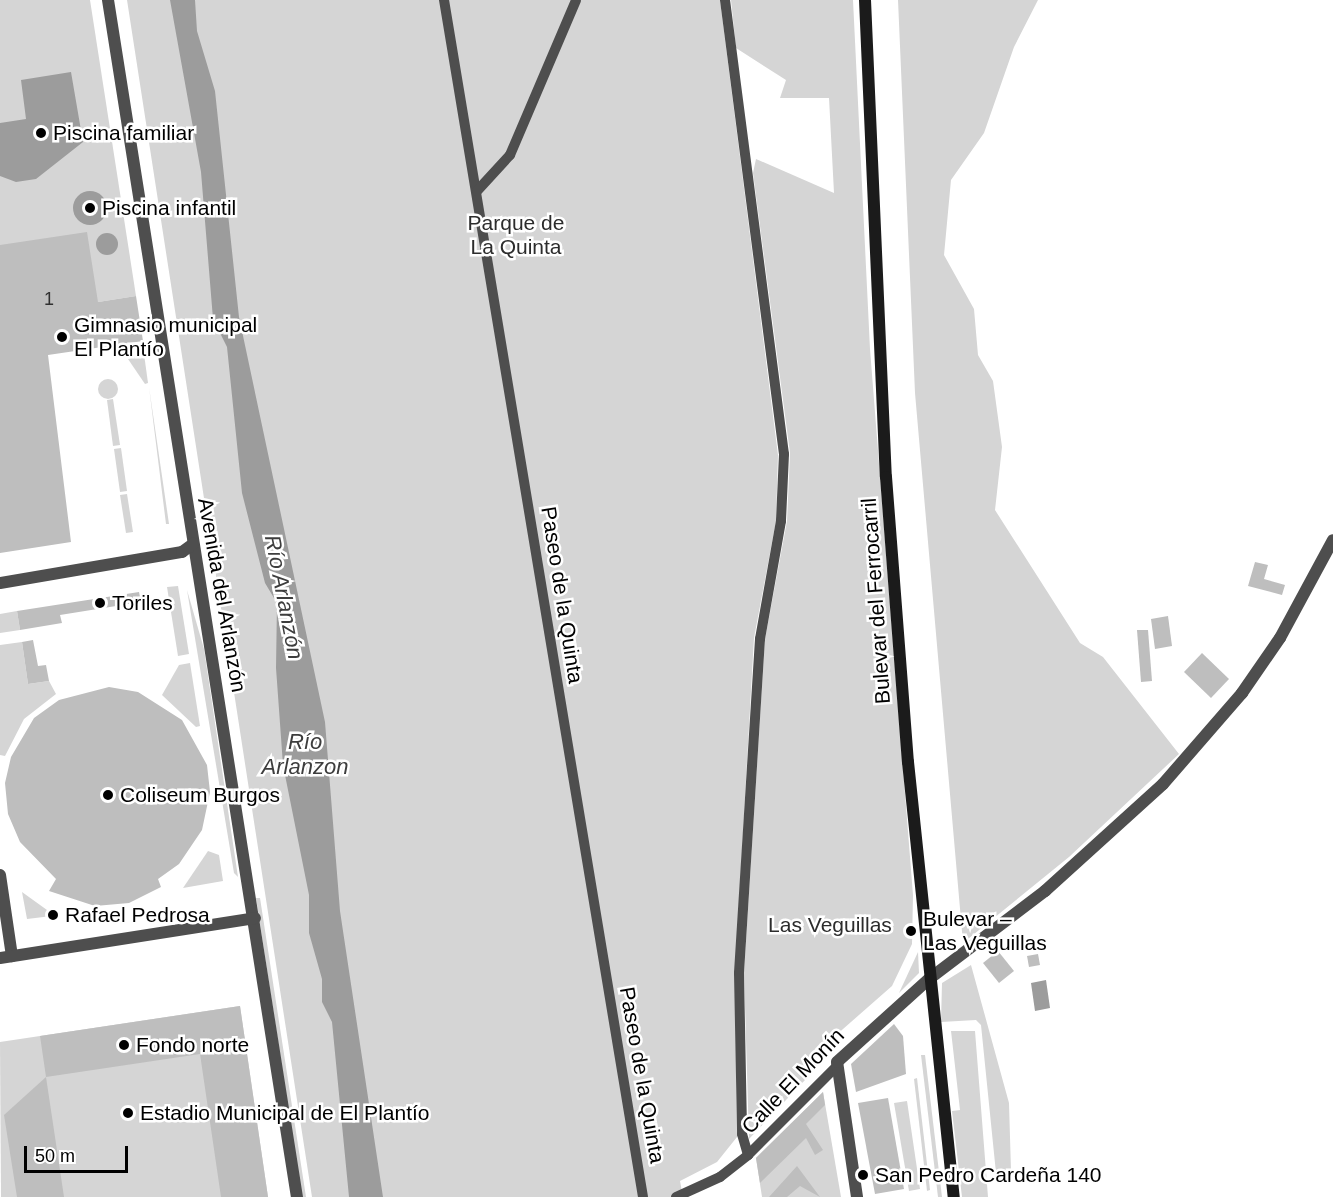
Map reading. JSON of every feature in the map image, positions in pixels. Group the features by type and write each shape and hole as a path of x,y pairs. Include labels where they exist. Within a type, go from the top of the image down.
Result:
{"main road":[{"name":"Bulevar del Ferrocarril","path":"865,0 886,465 929,979 954,1197"}],"street":[{"name":"Avenida del Arlanzón","path":"108,0 188,521 210,632 297,1197"},
{"name":"Paseo de la Quinta","path":"444,0 642,1197"},
{"path":"477,191 510,155 576,0"},
{"path":"725,0 784,454 781,521 760,639 739,973 742,1134 748,1155"},
{"path":"188,521 182,552 194,569 210,632"},
{"name":"Calle El Monín","path":"676,1197 720,1177 748,1155 836,1067 840,1057 929,979 1045,891 1163,784 1242,693 1280,638 1333,540"},
{"path":"0,583 182,552 193,544"},
{"path":"0,875 6,951 38,952 255,918"},
{"path":"836,1067 857,1197"}],"green space":[{"path":"0,0 90,0 136,296 98,302 0,245"},
{"name":"Parque de La Quinta","path":"127,0 720,0 778,455 776,521 754,638 735,974 737,1137 717,1162 680,1181 683,1197 312,1197"},
{"name":"Las Veguillas","path":"731,0 853,0 870,349 913,895 912,944 892,986 810,1058 805,1080 749,1139 744,973 765,639 787,521 790,453 753,173 756,159 834,193 829,98 780,98 786,80 736,48"},
{"path":"898,0 1038,0 1014,47 984,133 951,180 944,255 974,309 978,355 993,381 1002,447 995,510 1080,643 1103,657 1179,754 1069,857 963,943 915,393"},
{"path":"144,354 148,383 145,384 128,359"},
{"path":"108,379 115,382 118,389 115,396 108,399 101,396 98,389 101,382"},
{"path":"149,387 169,524 166,524"},
{"path":"113,399 120,445 113,446 107,400"},
{"path":"121,448 127,491 120,492 114,449"},
{"path":"127,494 133,532 126,533 120,495"},
{"path":"178,586 189,654 178,656 167,587"},
{"path":"187,590 204,649 238,877 234,873"},
{"path":"17,611 20,630 0,633 0,614"},
{"path":"22,642 28,684 49,681 56,694 24,719 5,756 0,755 0,645"},
{"path":"190,663 200,726 196,727 162,695 179,665"},
{"path":"208,851 219,855 223,881 183,888"},
{"path":"22,892 47,910 60,915 27,919"},
{"path":"256,898 260,898 306,1197 302,1197"},
{"path":"918,952 919,973 899,993"},
{"path":"971,965 1009,1103 1011,1171 996,1173 981,1025 976,1020 941,1022 942,983"},
{"name":"Estadio Municipal de El Plantío","path":"240,1006 268,1197 1,1197 0,1042"},
{"path":"951,1031 975,1031 988,1197 962,1197 952,1111 960,1110"},
{"path":"921,1055 925,1055 942,1197 938,1197"},
{"path":"917,1078 930,1190 927,1191 914,1079"},
{"path":"823,1092 841,1197 762,1197 756,1158"},
{"path":"907,1101 920,1189 909,1191 894,1103"}],"water":[{"name":"Río Arlanzon","path":"170,0 195,0 197,31 215,91 239,317 325,722 340,911 383,1197 349,1197 332,1022 322,1002 322,979 309,933 309,895 283,765 276,668 277,603 265,583 242,493 227,347 213,319 201,172"},
{"name":"Piscina familiar","path":"71,72 83,142 36,179 16,182 0,176 0,123 26,119 21,80"},
{"name":"Piscina infantil","path":"90,191 102,196 107,208 102,220 90,225 78,220 73,208 78,196"},
{"name":"Piscina infantil","path":"107,233 115,236 118,244 115,252 107,255 99,252 96,244 99,236"},
{"path":"1046,980 1050,1008 1035,1011 1031,983"}],"building":[{"path":"87,232 98,302 136,296 143,341 48,355 71,542 0,553 0,245"},
{"path":"1255,562 1268,565 1264,579 1285,585 1282,595 1248,586"},
{"path":"139,592 141,602 60,615 62,623 20,630 17,611"},
{"path":"1168,616 1172,646 1155,649 1151,619"},
{"path":"1137,630 1148,630 1152,681 1141,682"},
{"path":"33,640 38,666 46,665 49,681 28,684 22,642"},
{"path":"1202,653 1229,679 1211,698 1184,672"},
{"name":"Coliseum Burgos","path":"109,687 138,692 182,720 207,765 210,792 202,830 179,864 158,879 161,887 129,903 95,906 49,891 56,879 20,842 8,814 5,783 11,757 34,718 59,700"},
{"path":"998,951 1014,971 999,983 983,963"},
{"path":"1038,954 1040,965 1029,967 1027,956"},
{"path":"240,1006 268,1197 221,1197 200,1054 46,1077 40,1036"},
{"path":"894,1024 903,1036 906,1074 856,1092 851,1064"},
{"path":"46,1077 64,1197 17,1197 4,1115"},
{"path":"823,1092 825,1105 806,1124 823,1150 815,1155 806,1138 760,1183 756,1158"},
{"path":"888,1098 904,1189 875,1194 858,1103"},
{"path":"797,1166 820,1197 800,1186 787,1197 769,1197"}],"place":[{"name":"Piscina familiar","path":"41,133"},
{"name":"Piscina infantil","path":"90,208"},
{"name":"Gimnasio municipal El Plantío","path":"62,337"},
{"name":"Toriles","path":"100,603"},
{"name":"Coliseum Burgos","path":"108,795"},
{"name":"Rafael Pedrosa","path":"53,915"},
{"name":"Bulevar – Las Veguillas","path":"911,931"},
{"name":"Fondo norte","path":"124,1045"},
{"name":"Estadio Municipal de El Plantío","path":"128,1113"},
{"name":"San Pedro Cardeña 140","path":"863,1175"}],"water label":[{"name":"Río Arlanzón","path":"284,597"}]}
